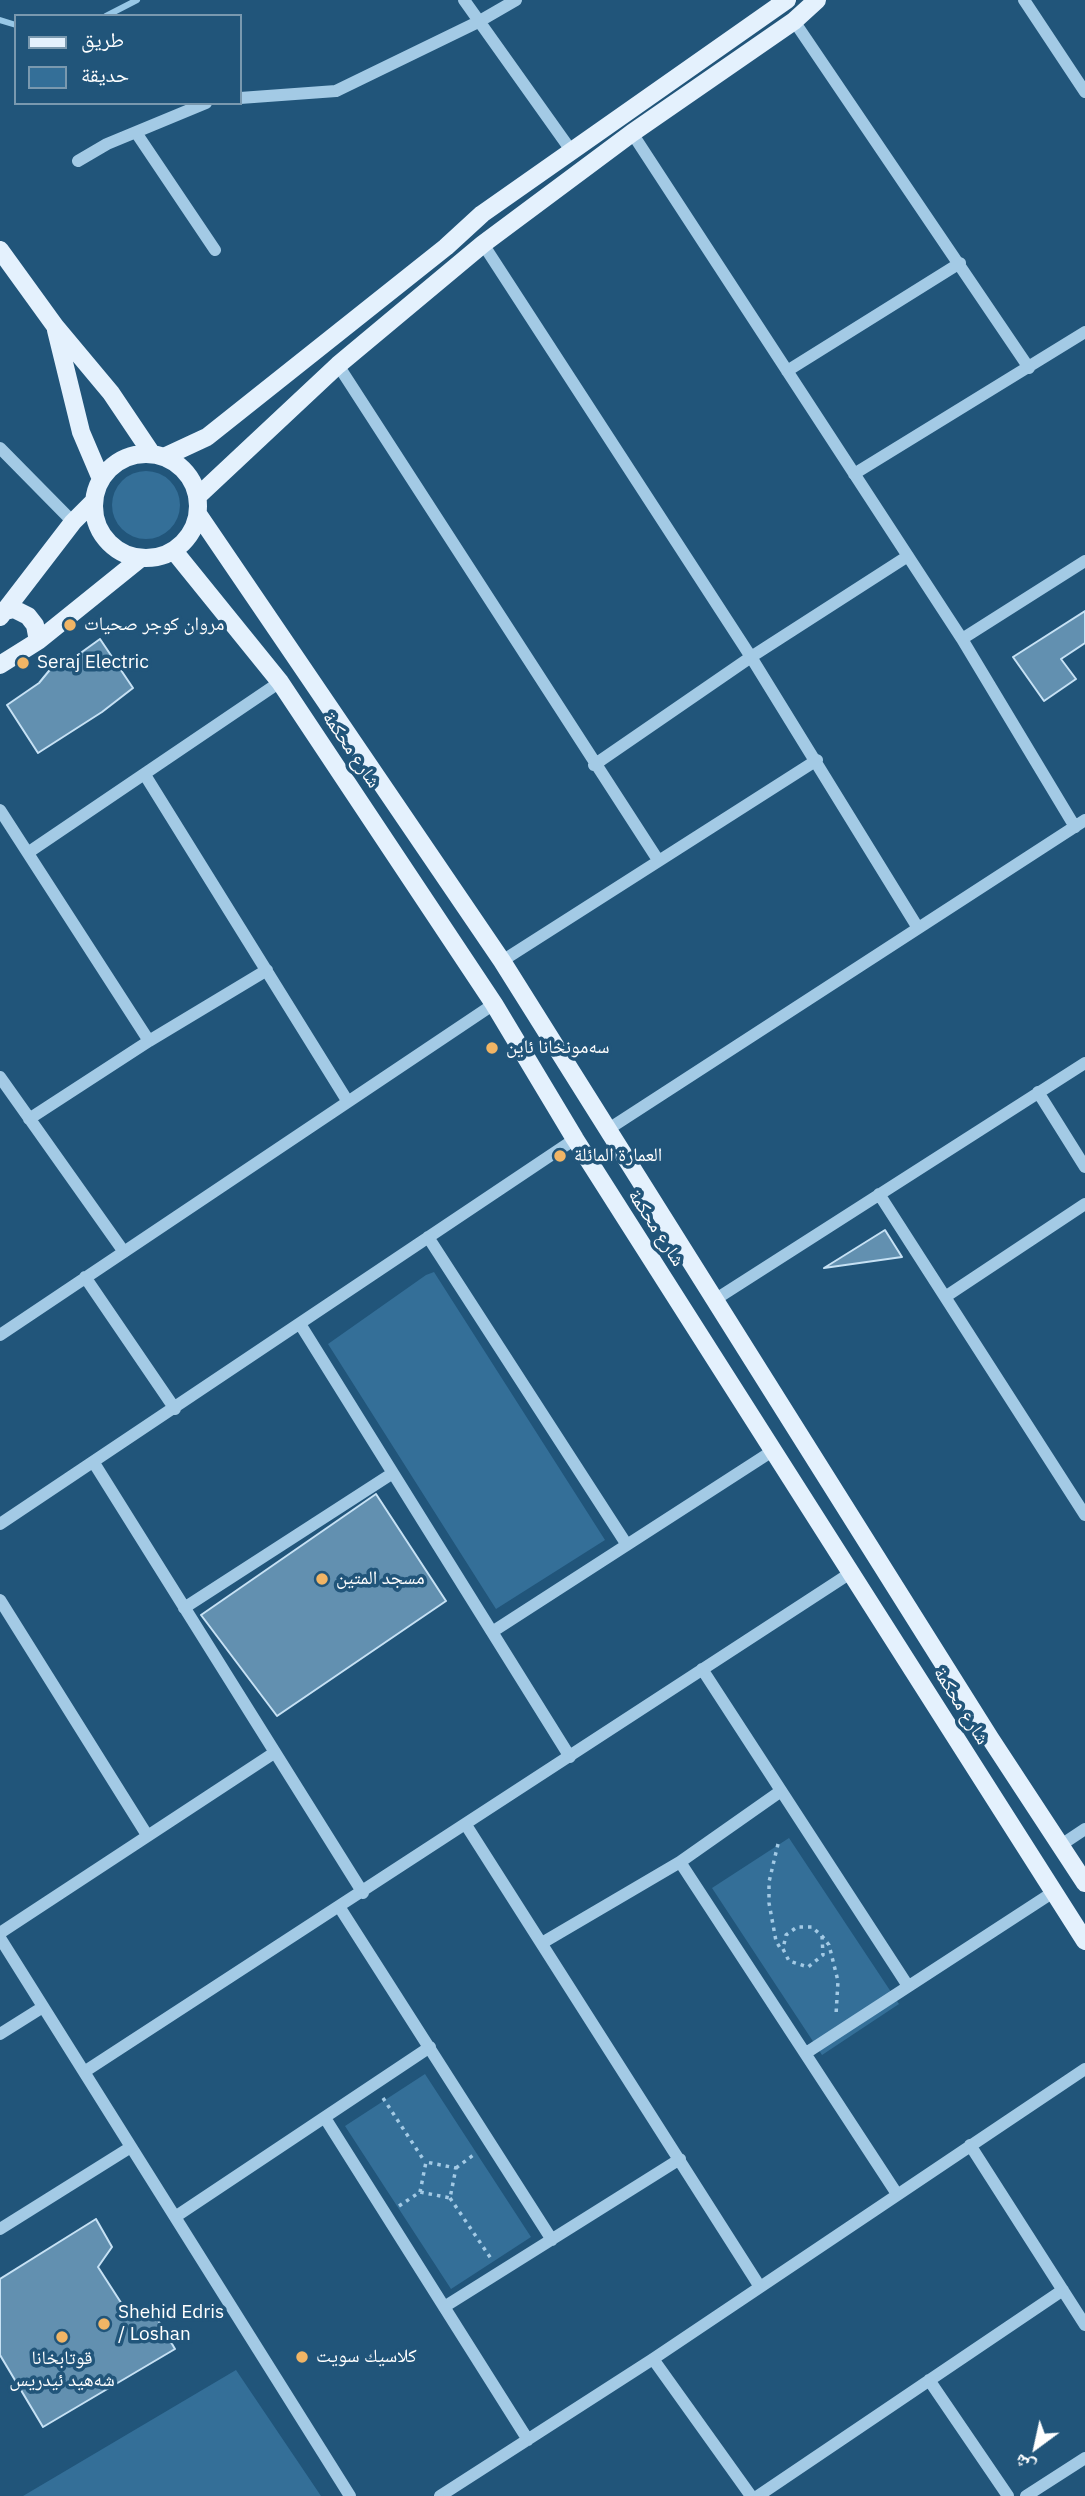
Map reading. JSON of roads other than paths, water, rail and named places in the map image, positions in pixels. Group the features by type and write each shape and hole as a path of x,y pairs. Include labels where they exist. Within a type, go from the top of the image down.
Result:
{"main road":[{"path":"141,558 116,549 98,528 94,501 101,479 123,460 158,455 206,437 446,247 482,214 570,149 787,0"},
{"path":"0,665 38,641 141,558 174,551 190,535 198,505 338,365 483,244 632,133 794,21 817,0"},
{"path":"0,250 55,326 158,455 186,472 198,505"},
{"path":"55,326 81,432 101,479"},
{"path":"3,614 73,522 94,501"},
{"name":"شارع محكمة","path":"198,505 502,961 990,1738 1085,1883"},
{"name":"شارع محكمة","path":"174,551 280,682 494,1004 575,1139 1085,1941"},
{"path":"3,614 14,609 28,616 35,625 38,641"},
{"path":"937,1707 953,1698 961,1689"},
{"path":"966,1754 978,1740 990,1738"}],"street":[{"path":"464,0 570,149"},
{"path":"242,97 336,92 478,22 516,0"},
{"path":"1024,0 1085,92"},
{"path":"794,21 1029,368"},
{"path":"78,161 107,144 201,105"},
{"path":"607,1130 1080,824 632,133"},
{"path":"136,134 215,250"},
{"path":"483,244 817,760 918,928"},
{"path":"787,371 960,263"},
{"path":"854,474 1085,332"},
{"path":"338,365 594,765 658,860"},
{"path":"0,448 73,522"},
{"path":"594,765 751,657 908,556"},
{"path":"962,639 1085,561"},
{"path":"29,852 280,682"},
{"path":"502,961 817,760"},
{"path":"145,775 348,1102"},
{"path":"0,810 149,1041"},
{"path":"29,1119 149,1041 267,970"},
{"path":"0,1335 494,1004"},
{"path":"716,1299 1085,1063"},
{"path":"0,1077 124,1252"},
{"path":"1038,1092 1085,1167"},
{"path":"0,1524 575,1139"},
{"path":"879,1194 1085,1516"},
{"path":"945,1297 1085,1204"},
{"path":"428,1237 627,1545"},
{"path":"85,1277 175,1409"},
{"path":"300,1324 570,1756"},
{"path":"492,1632 774,1451"},
{"path":"94,1463 363,1893"},
{"path":"184,1608 393,1473"},
{"path":"84,2072 340,1908 852,1572"},
{"path":"0,1600 147,1835"},
{"path":"702,1669 908,1986"},
{"path":"0,1933 274,1752"},
{"path":"542,1943 680,1862 781,1791"},
{"path":"466,1825 760,2287"},
{"path":"1061,1845 1085,1829"},
{"path":"680,1862 897,2194"},
{"path":"806,2053 1055,1891"},
{"path":"340,1908 552,2239"},
{"path":"0,1938 350,2496"},
{"path":"0,2034 43,2007"},
{"path":"175,2217 430,2047"},
{"path":"440,2496 653,2359 1085,2069"},
{"path":"324,2118 528,2440"},
{"path":"970,2146 1085,2325"},
{"path":"0,2229 131,2147"},
{"path":"444,2307 680,2159"},
{"path":"758,2496 1063,2290"},
{"path":"653,2359 751,2496"},
{"path":"929,2380 1008,2496"},
{"path":"1026,2496 1085,2458"}],"waterway":[{"path":"110,14 137,0"},
{"path":"0,20 14,24"}],"place":[{"name":"مروان كوجر صحيات","path":"70,625"},
{"name":"Seraj Electric","path":"23,663"},
{"name":"سەمونخانا ئاین","path":"492,1048"},
{"name":"العمارة المائلة","path":"560,1156"},
{"name":"مسجد المتين","path":"322,1579"},
{"name":"Shehid Edris / Loshan","path":"104,2324"},
{"name":"قوتابخانا شەهید ئیدریس","path":"62,2337"},
{"name":"كلاسيك سويت","path":"302,2357"}]}
